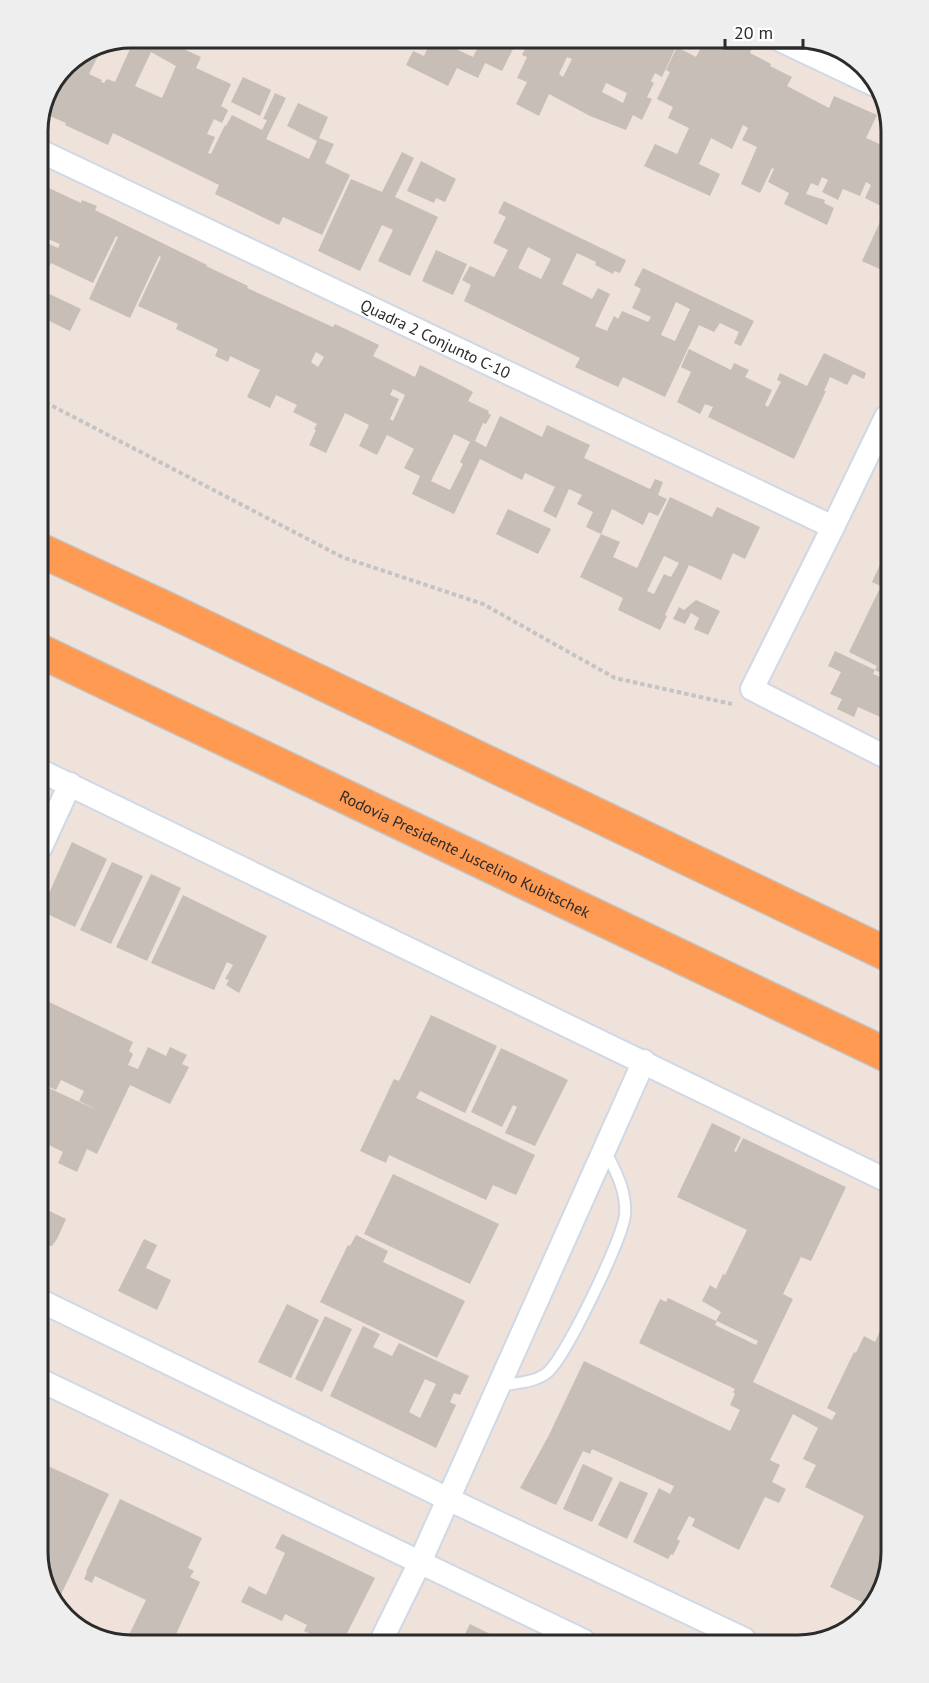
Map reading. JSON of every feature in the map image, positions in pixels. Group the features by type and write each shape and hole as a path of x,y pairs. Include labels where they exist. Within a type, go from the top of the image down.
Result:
{"highway":[{"path":"48,554 881,953"},
{"name":"Rodovia Presidente Juscelino Kubitschek","path":"48,655 881,1052"}],"street":[{"path":"797,48 863,79"},
{"name":"Quadra 2 Conjunto C-10","path":"48,155 833,527"},
{"path":"881,427 752,689 881,754"},
{"path":"48,774 881,1178"},
{"path":"48,832 70,784"},
{"path":"384,1635 420,1562 644,1062"},
{"path":"48,1304 448,1499 736,1635"},
{"path":"48,1384 572,1635"}],"lane":[{"path":"499,1386 529,1381 548,1372 576,1329 605,1272 625,1217 625,1200 620,1181 604,1149"}],"path":[{"path":"48,404 342,556 483,604 615,678 730,703 741,708"}],"building":[{"path":"130,48 182,48 201,57 196,68 231,84 221,106 228,110 222,123 214,119 207,134 215,137 208,153 211,154 232,115 262,130 267,120 263,119 275,93 286,98 266,139 309,159 317,141 287,126 298,103 328,117 319,138 334,144 325,163 350,175 322,235 283,217 279,225 215,194 219,185 113,133 108,145 50,116 57,94 65,81 90,59 98,55 89,74 104,83 107,79 115,82","holes":["151,52 176,66 162,98 135,86"]},
{"path":"428,48 454,48 473,57 478,48 513,49 502,71 485,63 478,78 457,68 448,86 406,65 413,51 424,56"},
{"path":"525,48 675,48 662,77 655,73 651,81 654,83 647,97 652,99 642,120 633,115 626,130 590,116 549,94 539,116 516,104 527,82 517,78 527,57 522,55","holes":["567,57 572,59 563,77 559,74","606,83 627,93 623,103 602,92"]},
{"path":"677,48 696,57 701,48 752,48 750,53 792,77 787,86 829,108 834,96 877,115 866,138 881,145 881,206 865,198 871,185 866,182 860,196 843,189 838,200 822,192 828,180 822,177 818,186 811,183 806,194 825,200 824,203 834,208 827,225 784,204 789,193 768,182 774,169 772,168 760,193 741,184 757,147 742,140 748,128 743,125 732,149 711,138 699,164 720,174 710,196 644,166 655,144 677,154 689,128 668,118 673,107 657,99 670,72 666,70"},
{"path":"243,77 271,90 260,116 231,102"},
{"path":"402,152 414,158 395,197 438,217 410,276 378,261 393,230 382,225 360,271 318,251 351,179 382,192"},
{"path":"421,161 456,179 445,202 436,198 434,203 407,191"},
{"path":"48,188 81,203 82,200 97,206 95,210 248,286 247,288 333,327 335,324 379,345 373,356 415,377 420,365 473,392 468,401 489,411 491,415 486,424 483,423 475,441 486,447 500,416 542,437 547,425 590,445 584,458 650,489 655,479 663,482 658,495 667,499 658,516 649,512 643,525 612,509 601,534 586,527 593,512 577,504 582,495 569,489 556,518 543,511 555,487 525,473 522,480 480,459 454,514 412,494 420,476 404,468 414,449 387,435 377,455 359,446 369,425 345,413 326,453 309,445 317,424 293,412 297,405 276,395 270,408 247,397 260,370 230,356 228,362 215,356 218,349 176,329 178,324 138,306 161,257 159,256 130,318 89,299 118,237 116,236 93,283 51,263 48,270 48,246 49,244 58,248 60,244 48,239","holes":["316,352 324,357 318,367 311,362","393,389 405,395 393,421 390,419 399,399 390,395","454,434 470,442 460,462 463,464 450,490 431,481"]},
{"path":"504,201 626,260 620,273 614,271 613,274 577,253 562,284 592,299 598,288 610,294 595,326 607,331 614,316 618,319 622,311 648,322 651,317 632,308 641,289 634,285 643,268 754,321 741,346 734,343 739,332 720,323 714,332 699,325 665,397 623,377 618,387 575,367 580,358 464,301 471,285 462,280 470,266 494,277 508,250 493,243 506,217 498,213","holes":["528,247 551,259 541,279 518,268","676,302 690,309 675,341 661,335"]},
{"path":"881,220 881,270 862,261"},
{"path":"436,250 467,264 453,295 422,281"},
{"path":"48,293 81,309 70,331 48,320"},
{"path":"689,349 731,370 734,363 749,370 745,377 772,390 765,405 768,407 781,382 777,380 780,373 807,386 824,353 866,373 864,379 853,374 847,385 830,377 824,391 826,391 794,459 708,417 713,407 705,404 700,414 677,402 691,372 681,367"},
{"path":"670,497 712,517 717,507 760,527 745,559 733,553 721,580 689,565 660,630 618,610 623,598 580,577 601,534 620,542 613,557 637,568","holes":["664,556 679,563 671,577 664,574 654,594 647,591"]},
{"path":"508,509 551,529 538,554 496,534"},
{"path":"881,562 881,586 872,582"},
{"path":"879,590 881,591 881,673 875,670 877,666 849,652"},
{"path":"696,600 720,611 708,635 694,629 699,618 691,613 685,624 673,619 679,607 684,610"},
{"path":"835,651 875,670 873,674 881,677 881,717 858,707 854,717 837,709 842,699 830,694 841,672 828,666"},
{"path":"72,842 107,859 75,927 48,914 48,895"},
{"path":"112,862 143,876 111,944 80,930"},
{"path":"151,874 181,888 147,961 116,947"},
{"path":"183,895 267,936 239,993 226,985 229,980 225,979 233,965 227,962 214,990 151,963"},
{"path":"48,1001 133,1042 129,1051 133,1054 128,1065 138,1069 148,1047 166,1056 170,1047 187,1055 182,1064 189,1067 170,1104 130,1085 97,1154 87,1149 77,1172 58,1163 63,1152 48,1144 48,1088 101,1112 79,1101 84,1091 61,1080 56,1090 48,1087"},
{"path":"431,1015 497,1046 465,1113 420,1091 416,1098 535,1155 516,1195 493,1185 486,1200 389,1155 386,1163 360,1151 394,1079 399,1081"},
{"path":"501,1048 568,1080 535,1146 505,1133 517,1107 513,1105 502,1127 471,1112"},
{"path":"712,1123 741,1137 734,1151 736,1152 743,1138 846,1187 811,1261 801,1257 783,1294 793,1299 753,1382 832,1420 836,1413 827,1408 854,1352 856,1353 864,1336 875,1342 881,1329 881,1552 877,1578 863,1603 830,1587 864,1516 805,1487 816,1465 803,1459 818,1428 793,1414 770,1460 780,1465 772,1482 786,1489 779,1503 765,1497 739,1550 692,1526 695,1519 689,1516 677,1539 680,1541 673,1555 671,1554 668,1559 633,1542 659,1488 670,1494 674,1486 592,1449 590,1454 583,1451 556,1505 520,1488 549,1435 584,1361 730,1431 740,1410 730,1405 735,1389 639,1343 660,1299 666,1302 668,1298 716,1321 721,1312 702,1301 710,1285 716,1289 723,1274 725,1275 747,1230 677,1197","holes":["717,1321 758,1341 756,1345 715,1325"]},
{"path":"393,1174 499,1224 470,1284 364,1234"},
{"path":"48,1210 66,1219 52,1246 48,1246"},
{"path":"356,1235 388,1251 383,1262 465,1301 437,1358 320,1302 348,1245 350,1246"},
{"path":"144,1239 157,1245 146,1268 171,1280 157,1310 118,1291"},
{"path":"287,1304 319,1320 291,1378 258,1362"},
{"path":"325,1316 352,1329 322,1392 295,1379"},
{"path":"363,1326 380,1334 373,1347 392,1356 399,1343 469,1376 460,1395 454,1393 450,1402 456,1405 436,1448 330,1396","holes":["425,1379 436,1384 420,1418 409,1412"]},
{"path":"583,1464 613,1478 592,1522 563,1509"},
{"path":"48,1466 109,1494 61,1595 54,1584 48,1552"},
{"path":"620,1481 648,1493 627,1539 598,1525"},
{"path":"120,1499 202,1538 188,1568 194,1571 190,1577 200,1582 176,1635 129,1635 146,1600 95,1576 92,1583 84,1579"},
{"path":"282,1534 375,1578 346,1635 312,1635 304,1631 307,1625 285,1614 282,1621 241,1602 249,1586 266,1595 285,1553 275,1548"},
{"path":"470,1624 492,1635 464,1635"}]}
